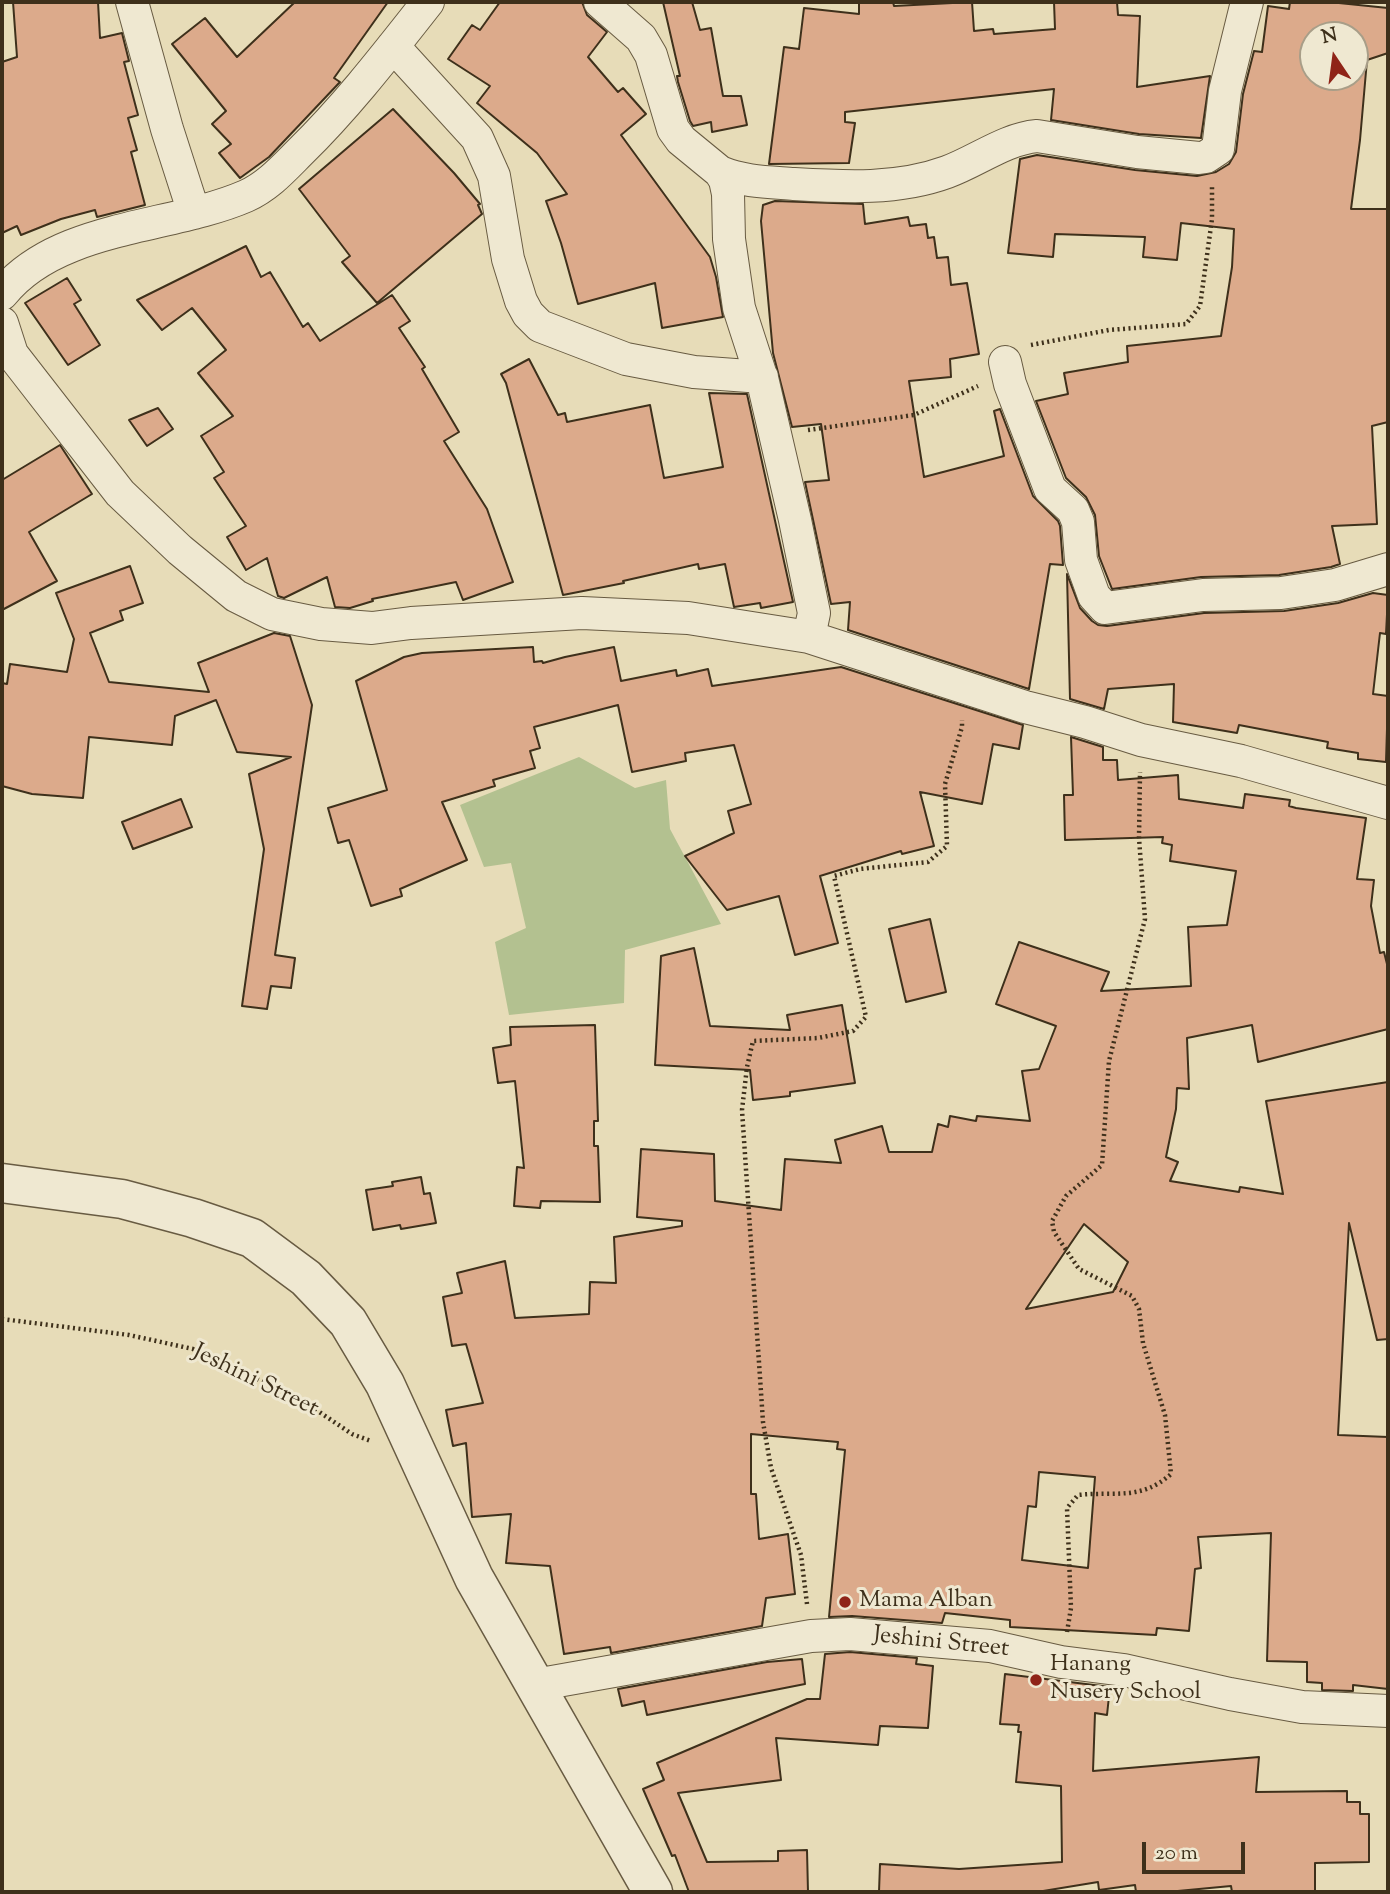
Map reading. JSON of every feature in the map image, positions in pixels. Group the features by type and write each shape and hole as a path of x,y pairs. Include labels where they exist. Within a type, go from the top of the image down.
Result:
{"street":[{"path":"132,2 167,130 194,213"},
{"path":"4,289 56,253 98,237 194,213 246,196 267,184 336,117 428,2"},
{"path":"600,2 648,47 673,129 681,140 720,172 737,180 862,187 907,182 946,172 1006,146 1037,136 1199,158 1213,153 1220,142 1225,91 1247,2"},
{"path":"393,46 484,149 494,176 509,259 521,301 528,314 540,326 626,359 694,372 762,377"},
{"path":"720,172 728,194 729,239 739,308 762,377 814,613 809,637"},
{"path":"2,323 12,354 120,493 180,550 236,596 272,614 321,624 372,628 583,612 688,618 809,637 960,687 1141,740 1241,761 1388,803"},
{"path":"1005,362 1010,384 1050,489 1073,510 1078,522 1082,561 1094,596 1105,608 1203,595 1281,593 1335,585 1388,569"},
{"path":"2,1183 122,1199 193,1218 252,1238 306,1278 348,1322 384,1384 474,1578 653,1892"},
{"name":"Jeshini Street","path":"535,1685 811,1636 850,1634 990,1646 1060,1661 1124,1670 1302,1707 1388,1711"}],"path":[{"path":"776,435 914,415 978,386 1015,352 1036,343 1109,330 1186,324 1200,306 1208,258 1212,219 1213,153"},
{"path":"811,1636 801,1555 771,1468 763,1422 742,1110 747,1067 753,1041 818,1038 853,1031 866,1017 834,876 860,869 928,862 947,846 945,784 962,727 960,687"},
{"path":"1060,1661 1072,1608 1067,1508 1077,1494 1140,1493 1171,1474 1165,1415 1143,1343 1139,1309 1132,1296 1079,1269 1054,1232 1052,1221 1066,1196 1102,1165 1106,1123 1104,1100 1109,1061 1145,919 1139,838 1141,740"},
{"name":"Jeshini Street","path":"2,1319 129,1335 192,1349 300,1399 352,1434 418,1458"}],"green space":[{"path":"579,757 635,788 666,780 670,829 721,924 625,950 624,1003 509,1015 495,942 526,928 511,863 484,867 460,805"}],"building":[{"path":"13,2 98,2 100,38 122,33 129,61 124,62 138,115 128,118 137,150 131,152 145,205 97,217 95,210 61,219 21,235 17,226 2,233 2,62 17,57"},
{"path":"295,2 388,2 334,78 340,82 269,157 240,178 219,153 231,144 212,124 226,111 172,44 205,18 237,57"},
{"path":"500,2 582,2 587,15 607,32 588,57 618,92 623,88 646,114 621,135 710,257 723,317 662,328 655,283 578,304 546,201 567,194 537,153 477,103 490,86 448,59 472,25 480,30"},
{"path":"663,2 692,2 700,30 711,28 723,96 741,96 747,125 712,132 711,122 693,126 678,82 677,76 680,76"},
{"path":"859,2 893,2 894,6 972,2 974,31 993,29 994,34 1055,29 1054,2 1117,2 1118,15 1140,16 1137,87 1210,76 1201,138 1139,134 1051,120 1054,89 845,112 845,122 855,123 849,163 769,164 784,47 799,49 804,8 859,14"},
{"path":"1290,2 1329,2 1388,8 1388,53 1369,59 1369,21 1299,21 1299,91 1364,91 1351,209 1388,209 1388,422 1372,426 1377,524 1332,526 1340,564 1331,567 1279,575 1201,577 1112,589 1099,556 1095,515 1086,497 1066,478 1036,401 1068,394 1064,373 1128,362 1127,346 1221,336 1232,267 1234,229 1181,223 1177,260 1143,257 1145,237 1055,234 1053,257 1008,253 1020,159 1037,155 1135,170 1197,176 1216,172 1229,164 1236,152 1243,94 1254,51 1262,52 1268,6 1289,9"},
{"path":"393,109 454,173 480,204 478,205 482,214 377,303 342,262 350,256 299,189"},
{"path":"775,201 863,204 865,224 908,217 910,226 926,224 928,238 934,237 937,258 948,257 951,285 967,283 979,354 950,359 951,377 909,381 924,477 1004,456 994,411 1000,409 1033,496 1060,526 1063,565 1050,564 1029,689 848,630 850,602 831,604 805,482 829,480 821,424 792,427 773,353 761,221 763,205"},
{"path":"246,246 261,277 270,272 303,327 308,323 320,341 392,295 410,321 399,328 425,367 422,369 459,432 444,441 487,509 513,582 463,600 456,582 372,599 373,601 350,608 335,607 327,577 284,598 278,596 267,558 246,570 227,537 246,526 214,478 224,472 201,436 233,416 198,373 226,350 192,308 162,330 137,300"},
{"path":"67,278 81,300 74,304 100,345 68,365 25,303"},
{"path":"529,359 558,415 565,413 567,422 650,405 664,478 723,467 709,393 747,394 793,602 761,608 760,603 734,607 725,564 699,569 698,564 563,595 506,383 501,374"},
{"path":"158,408 173,429 147,446 129,420"},
{"path":"60,445 92,494 29,532 57,581 2,610 2,480"},
{"path":"130,566 143,603 120,611 123,620 90,633 109,682 209,692 198,663 274,633 290,636 312,705 275,955 295,958 291,988 271,986 267,1009 242,1006 264,849 249,774 291,757 237,752 216,700 175,716 172,745 89,737 83,798 32,794 2,786 2,683 7,684 10,664 67,672 74,639 56,593"},
{"path":"1067,574 1080,608 1098,625 1107,626 1204,613 1284,611 1338,603 1373,593 1388,595 1386,634 1380,633 1373,694 1388,696 1386,762 1358,759 1358,753 1327,748 1328,742 1239,725 1237,733 1173,722 1174,684 1108,689 1104,709 1070,699"},
{"path":"533,647 534,662 543,663 614,647 621,681 676,670 677,676 708,669 712,686 841,667 1023,725 1019,749 993,744 982,804 920,792 934,846 902,854 901,851 820,876 838,943 795,955 779,896 727,910 685,856 734,833 728,811 751,804 734,745 685,753 686,761 632,772 618,705 534,727 540,748 530,751 535,768 493,780 495,786 442,802 467,860 400,889 402,896 371,906 349,840 338,843 328,808 387,790 356,681 404,657 422,653"},
{"path":"1071,737 1103,747 1103,760 1117,760 1118,780 1178,775 1179,799 1243,808 1245,794 1290,800 1289,806 1296,808 1366,818 1357,879 1374,880 1371,906 1380,953 1384,952 1388,968 1388,1029 1258,1062 1252,1025 1187,1038 1189,1089 1177,1088 1176,1109 1166,1157 1178,1162 1170,1181 1239,1192 1240,1187 1283,1194 1266,1101 1388,1082 1388,1339 1377,1340 1349,1223 1338,1435 1388,1437 1388,1689 1353,1685 1353,1691 1322,1690 1322,1683 1307,1682 1307,1662 1267,1661 1271,1533 1198,1537 1201,1568 1195,1569 1189,1631 1157,1628 1156,1635 1010,1627 1010,1620 945,1613 942,1623 852,1616 829,1617 845,1450 837,1449 838,1442 751,1434 751,1494 756,1494 759,1539 788,1534 795,1594 766,1598 762,1626 611,1653 610,1647 564,1654 550,1566 506,1563 511,1514 472,1517 466,1443 453,1446 446,1410 483,1403 466,1344 452,1346 443,1297 462,1293 457,1273 505,1261 515,1318 589,1314 590,1282 616,1283 614,1237 682,1226 682,1221 637,1217 641,1149 714,1154 715,1201 781,1210 785,1159 841,1163 835,1140 882,1126 889,1152 932,1152 938,1124 948,1127 950,1116 976,1121 977,1116 1030,1121 1022,1071 1039,1069 1056,1026 996,1004 1019,942 1109,972 1101,991 1191,986 1188,927 1227,925 1236,871 1170,861 1172,845 1162,843 1163,837 1065,840 1064,795 1073,795","holes":["1084,1224 1128,1262 1113,1292 1026,1309","1039,1472 1095,1477 1088,1568 1022,1560 1028,1506 1036,1507"]},
{"path":"181,799 192,827 133,849 122,822"},
{"path":"930,919 946,992 906,1002 889,929"},
{"path":"694,948 710,1026 790,1030 787,1015 842,1005 855,1083 790,1092 790,1096 753,1100 750,1070 655,1065 661,956"},
{"path":"595,1025 598,1121 594,1121 594,1146 598,1146 600,1202 541,1201 540,1208 514,1206 517,1167 524,1168 515,1081 498,1083 493,1048 511,1045 510,1027"},
{"path":"421,1177 424,1194 430,1193 436,1223 373,1230 366,1190 393,1186 392,1182"},
{"path":"850,1652 917,1658 916,1664 933,1666 928,1728 880,1726 878,1745 776,1738 781,1780 678,1793 707,1862 778,1861 778,1851 807,1850 808,1892 689,1892 675,1855 672,1856 643,1789 664,1780 657,1763 807,1699 820,1699 825,1654"},
{"path":"802,1659 805,1684 647,1715 644,1701 622,1706 618,1689 767,1662"},
{"path":"1005,1674 1110,1687 1107,1715 1095,1713 1093,1771 1259,1757 1256,1792 1347,1791 1347,1802 1360,1802 1360,1814 1369,1814 1369,1862 1315,1863 1315,1892 1232,1892 1231,1886 1136,1892 1135,1885 1099,1890 1098,1882 1037,1892 879,1892 880,1864 959,1869 1062,1862 1061,1786 1016,1782 1021,1732 1018,1732 1019,1725 1000,1724"}],"place":[{"name":"Mama Alban","path":"845,1602"},
{"name":"Hanang Nusery School","path":"1036,1680"}]}
